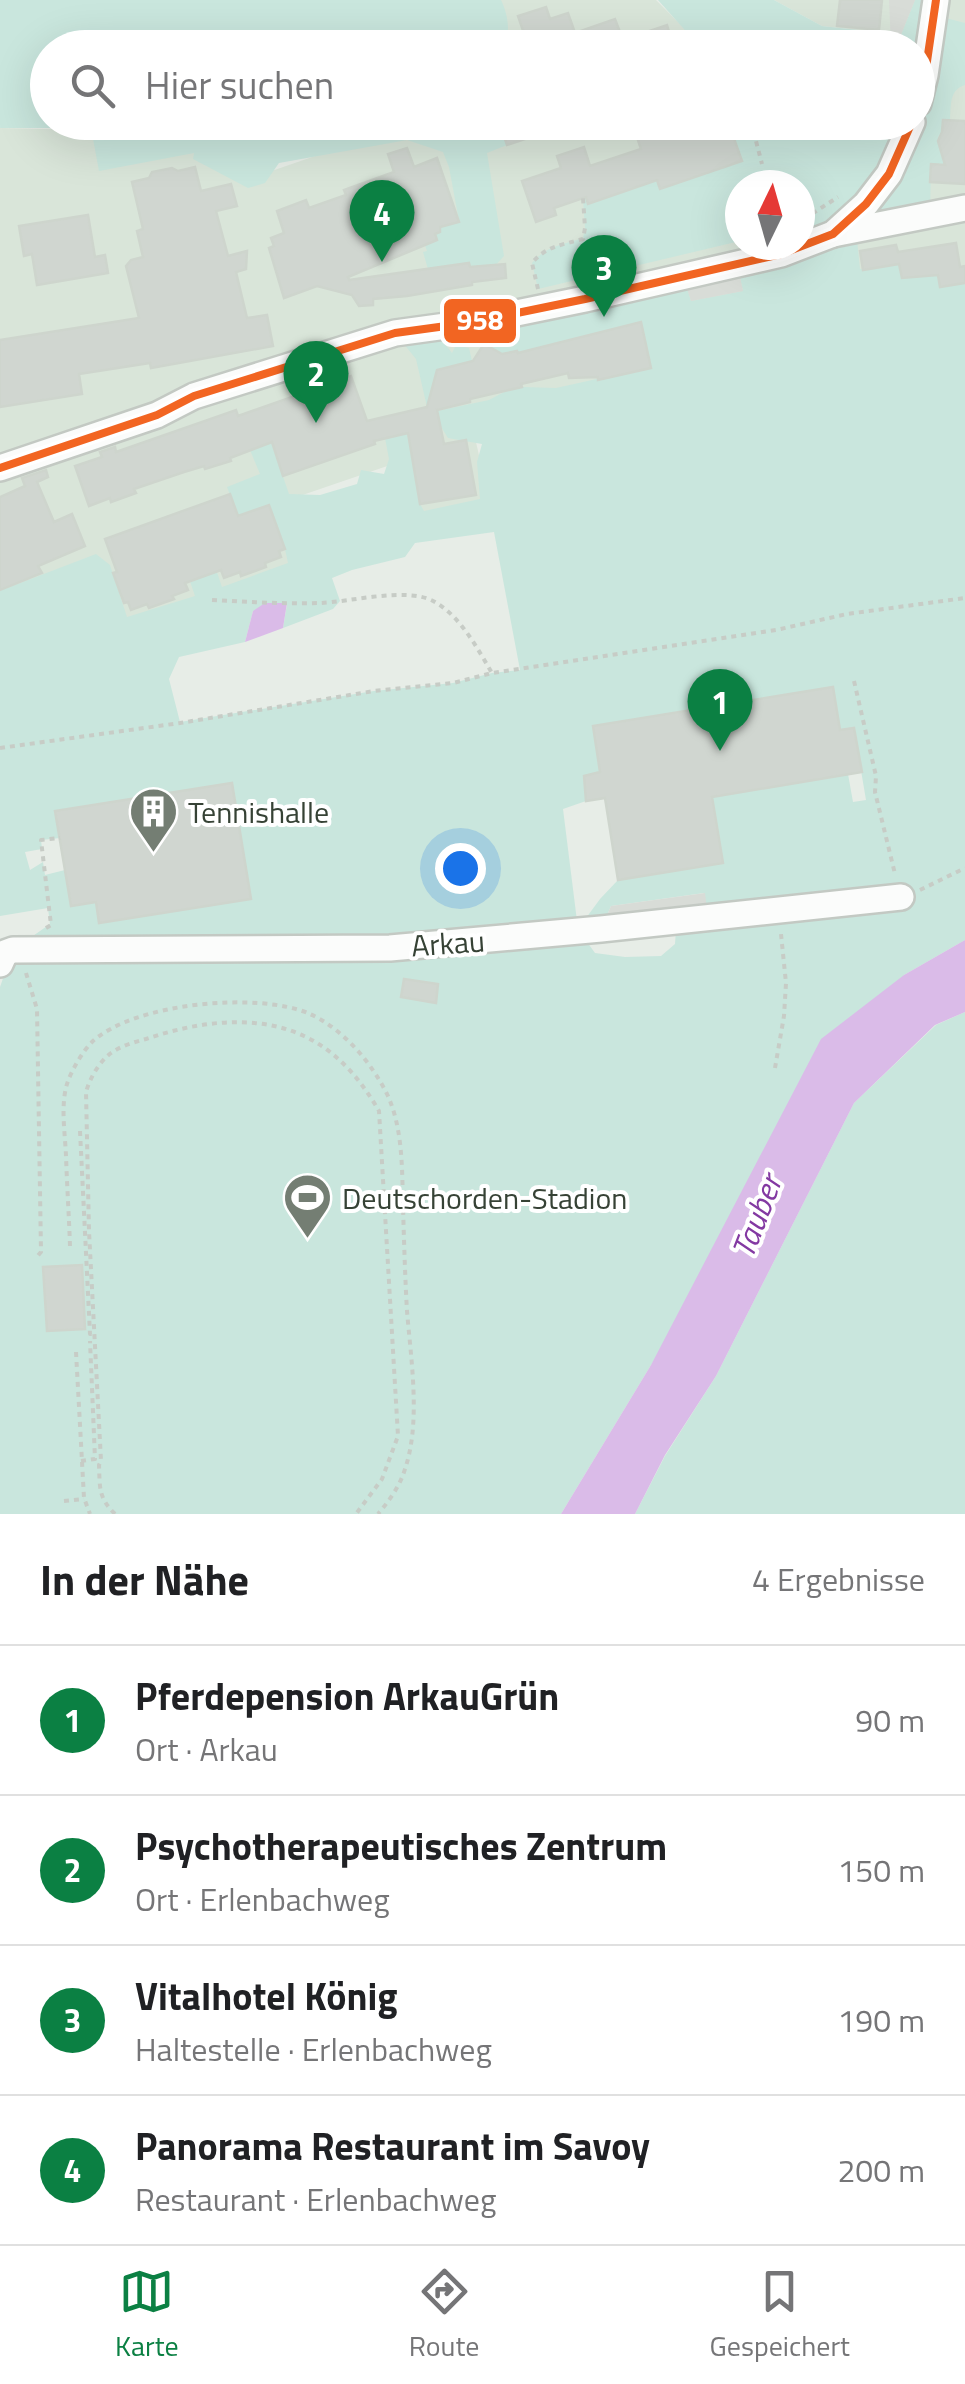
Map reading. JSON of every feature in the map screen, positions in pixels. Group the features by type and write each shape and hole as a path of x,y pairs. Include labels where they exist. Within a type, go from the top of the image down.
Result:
{"street":[{"path":"932,30 936,0"},
{"path":"833,234 866,204 889,174 904,140"},
{"path":"0,468 156,415 194,396 395,333 544,308 781,254 833,234 965,208"},
{"name":"Arkau","path":"6,957 390,948 901,897"}],"path":[{"path":"756,140 762,164"},
{"path":"815,212 850,187"},
{"path":"544,308 532,263 541,252 555,245 583,238 583,198"},
{"path":"212,600 276,604 389,595 426,598 454,618 492,673"},
{"path":"0,748 453,682 776,630 847,614 965,598"},
{"path":"854,681 876,776 875,792 901,897 965,868"},
{"path":"34,1259 41,1252 37,1009 28,978 6,957 50,924 40,840 60,838"},
{"path":"774,1068 786,984 778,910"},
{"path":"70,1246 65,1095 69,1079 92,1042 137,1019 232,1001 260,1002 310,1014 352,1045 372,1067 391,1105 402,1173 412,1440 405,1471 378,1514"},
{"path":"115,1514 102,1501 100,1490 84,1105 89,1081 110,1054 128,1044 224,1023 266,1024 301,1034 340,1059 379,1112 398,1436 382,1478 356,1514"},
{"path":"80,1131 90,1334 95,1334"},
{"path":"81,1462 95,1459 90,1342"},
{"path":"76,1352 84,1498 90,1514"},
{"path":"64,1502 84,1498"}],"shaded area":[{"path":"0,0 501,0 508,23 507,30 30,30 30,128 0,128"},
{"path":"430,0 656,0 686,30 439,30"},
{"path":"658,0 774,0 822,26 858,30 685,30"},
{"path":"774,0 965,0 965,336 667,380 470,416 489,499 420,522 399,462 285,501 305,571 123,637 0,604 0,128 30,129 30,140 227,140 257,176 362,140 935,140 935,30 822,26"},
{"path":"889,0 915,0 903,30 890,30"},
{"path":"915,0 936,0 934,15 965,23 965,85 953,94 950,120 943,120 938,137 944,147 943,165 931,165 930,215 856,230 860,269 899,264 965,283 965,940 904,975 651,1365 561,1514 0,1514 0,987 13,950 50,924 48,908 0,916 0,587 2,590 96,554 110,565 127,617 195,596 177,543 204,534 222,587 288,563 285,549 238,516 227,487 260,474 250,450 262,416 289,494 320,495 357,484 361,470 384,474 389,459 385,438 407,433 424,511 480,499 477,462 482,444 448,438 437,411 489,400 522,387 556,388 651,367 641,323 502,355 484,344 482,320 683,276 691,301 743,291 737,264 750,260 815,260 815,170 725,170 725,245 538,289 532,263 537,257 583,238 583,198 589,203 657,180 741,160 734,140 935,140 935,30 903,30","holes":["494,532 520,670 180,722 169,679 179,657 245,642 253,611 287,604 283,628 333,609 340,601 332,578 405,557 415,543","832,687 840,730 854,729 866,800 853,802 848,774 712,797 723,863 618,880 578,929 563,809 586,801 584,776 600,772 593,726","232,783 251,898 100,923 96,902 71,905 65,870 45,875 43,862 30,870 25,852 42,849 41,840 60,838 56,811","704,893 676,930 675,944 661,956 625,957 595,953 579,931 601,929 611,906"]},
{"path":"93,140 407,140 279,163 265,183 248,188 193,159 194,153 99,171"},
{"path":"407,140 505,140 507,145 487,153 504,256 481,281 480,266 470,267 469,263 428,269 425,245 437,240 435,234 440,227 459,221 443,152"},
{"path":"737,264 743,291 691,301 683,276"},
{"path":"432,328 452,353 456,345 469,348 472,361 436,370 439,384 432,387 427,407 416,359 395,333"},
{"path":"705,893 708,917 601,929 611,906"},
{"path":"965,1012 965,1514 635,1514 665,1456 716,1376 854,1103 936,1025"}],"water":[{"path":"265,603 287,603 283,628 245,642 253,611"},
{"name":"Tauber","path":"965,940 965,1012 935,1025 854,1103 716,1376 665,1455 635,1514 561,1514 651,1365 821,1039 904,975"}],"building":[{"path":"840,0 882,0 879,30 837,26"},
{"path":"546,7 550,19 568,13 574,30 523,30 518,16"},
{"path":"615,19 619,30 584,30"},
{"path":"943,120 965,121 965,184 930,182 931,164 945,165 938,141"},
{"path":"638,140 734,140 742,161 660,189 657,180 588,204 586,197 554,208 556,215 536,222 522,181 561,168 557,156 584,147 590,166 641,149"},
{"path":"407,148 414,167 437,158 459,222 440,227 435,234 437,240 348,277 349,280 469,263 470,267 505,264 506,278 373,299 373,305 359,306 352,295 317,286 284,298 269,248 274,246 271,238 284,233 277,211 306,200 309,208 394,172 388,154"},
{"path":"195,167 201,191 231,184 237,206 216,211 228,256 247,251 246,269 236,272 247,318 267,315 273,346 151,368 150,363 79,374 82,394 0,407 0,340 139,318 126,266 143,257 137,231 143,229 132,182 149,178 152,172"},
{"path":"88,215 95,257 105,255 108,273 37,285 32,254 24,256 19,226"},
{"path":"956,243 960,267 965,266 965,283 940,287 938,275 902,278 899,264 863,270 860,251 896,245 898,252"},
{"path":"641,322 651,368 598,380 569,378 568,373 437,410 444,444 466,440 476,495 420,504 408,433 374,441 375,444 283,476 272,442 230,458 231,461 184,472 134,489 136,493 111,502 110,498 89,506 75,466 102,457 100,452 115,447 116,452 236,410 238,416 295,396 292,388 314,380 317,388 351,376 367,421 427,407 437,370 473,361 484,344 502,354 518,353"},
{"path":"46,470 48,477 37,482 54,522 72,514 85,546 38,566 42,573 0,590 0,497 25,486 22,478"},
{"path":"230,494 238,516 269,505 285,549 279,551 281,557 241,576 240,572 224,578 221,570 185,583 188,590 172,596 174,599 131,610 128,602 124,603 113,573 117,572 105,539"},
{"path":"833,687 840,730 854,728 862,772 712,797 723,863 618,880 605,798 586,801 584,776 600,772 593,726"},
{"name":"Tennishalle","path":"232,783 251,899 99,923 96,902 71,906 55,811"},
{"path":"404,979 438,984 436,1003 401,997"},
{"path":"82,1265 85,1329 47,1331 43,1267"}],"transit line":[{"name":"958","path":"932,30 936,0"},
{"name":"958","path":"0,468 157,415 194,396 395,333 468,323 781,254 833,234 866,204 889,174 904,140"}],"place":[{"name":"Panorama Restaurant im Savoy","path":"382,262"},
{"name":"Vitalhotel König","path":"604,317"},
{"name":"Psychotherapeutisches Zentrum","path":"316,423"},
{"name":"Pferdepension ArkauGrün","path":"720,751"},
{"name":"Tennishalle","path":"153,854"},
{"name":"Deutschorden-Stadion","path":"307,1240"}]}
